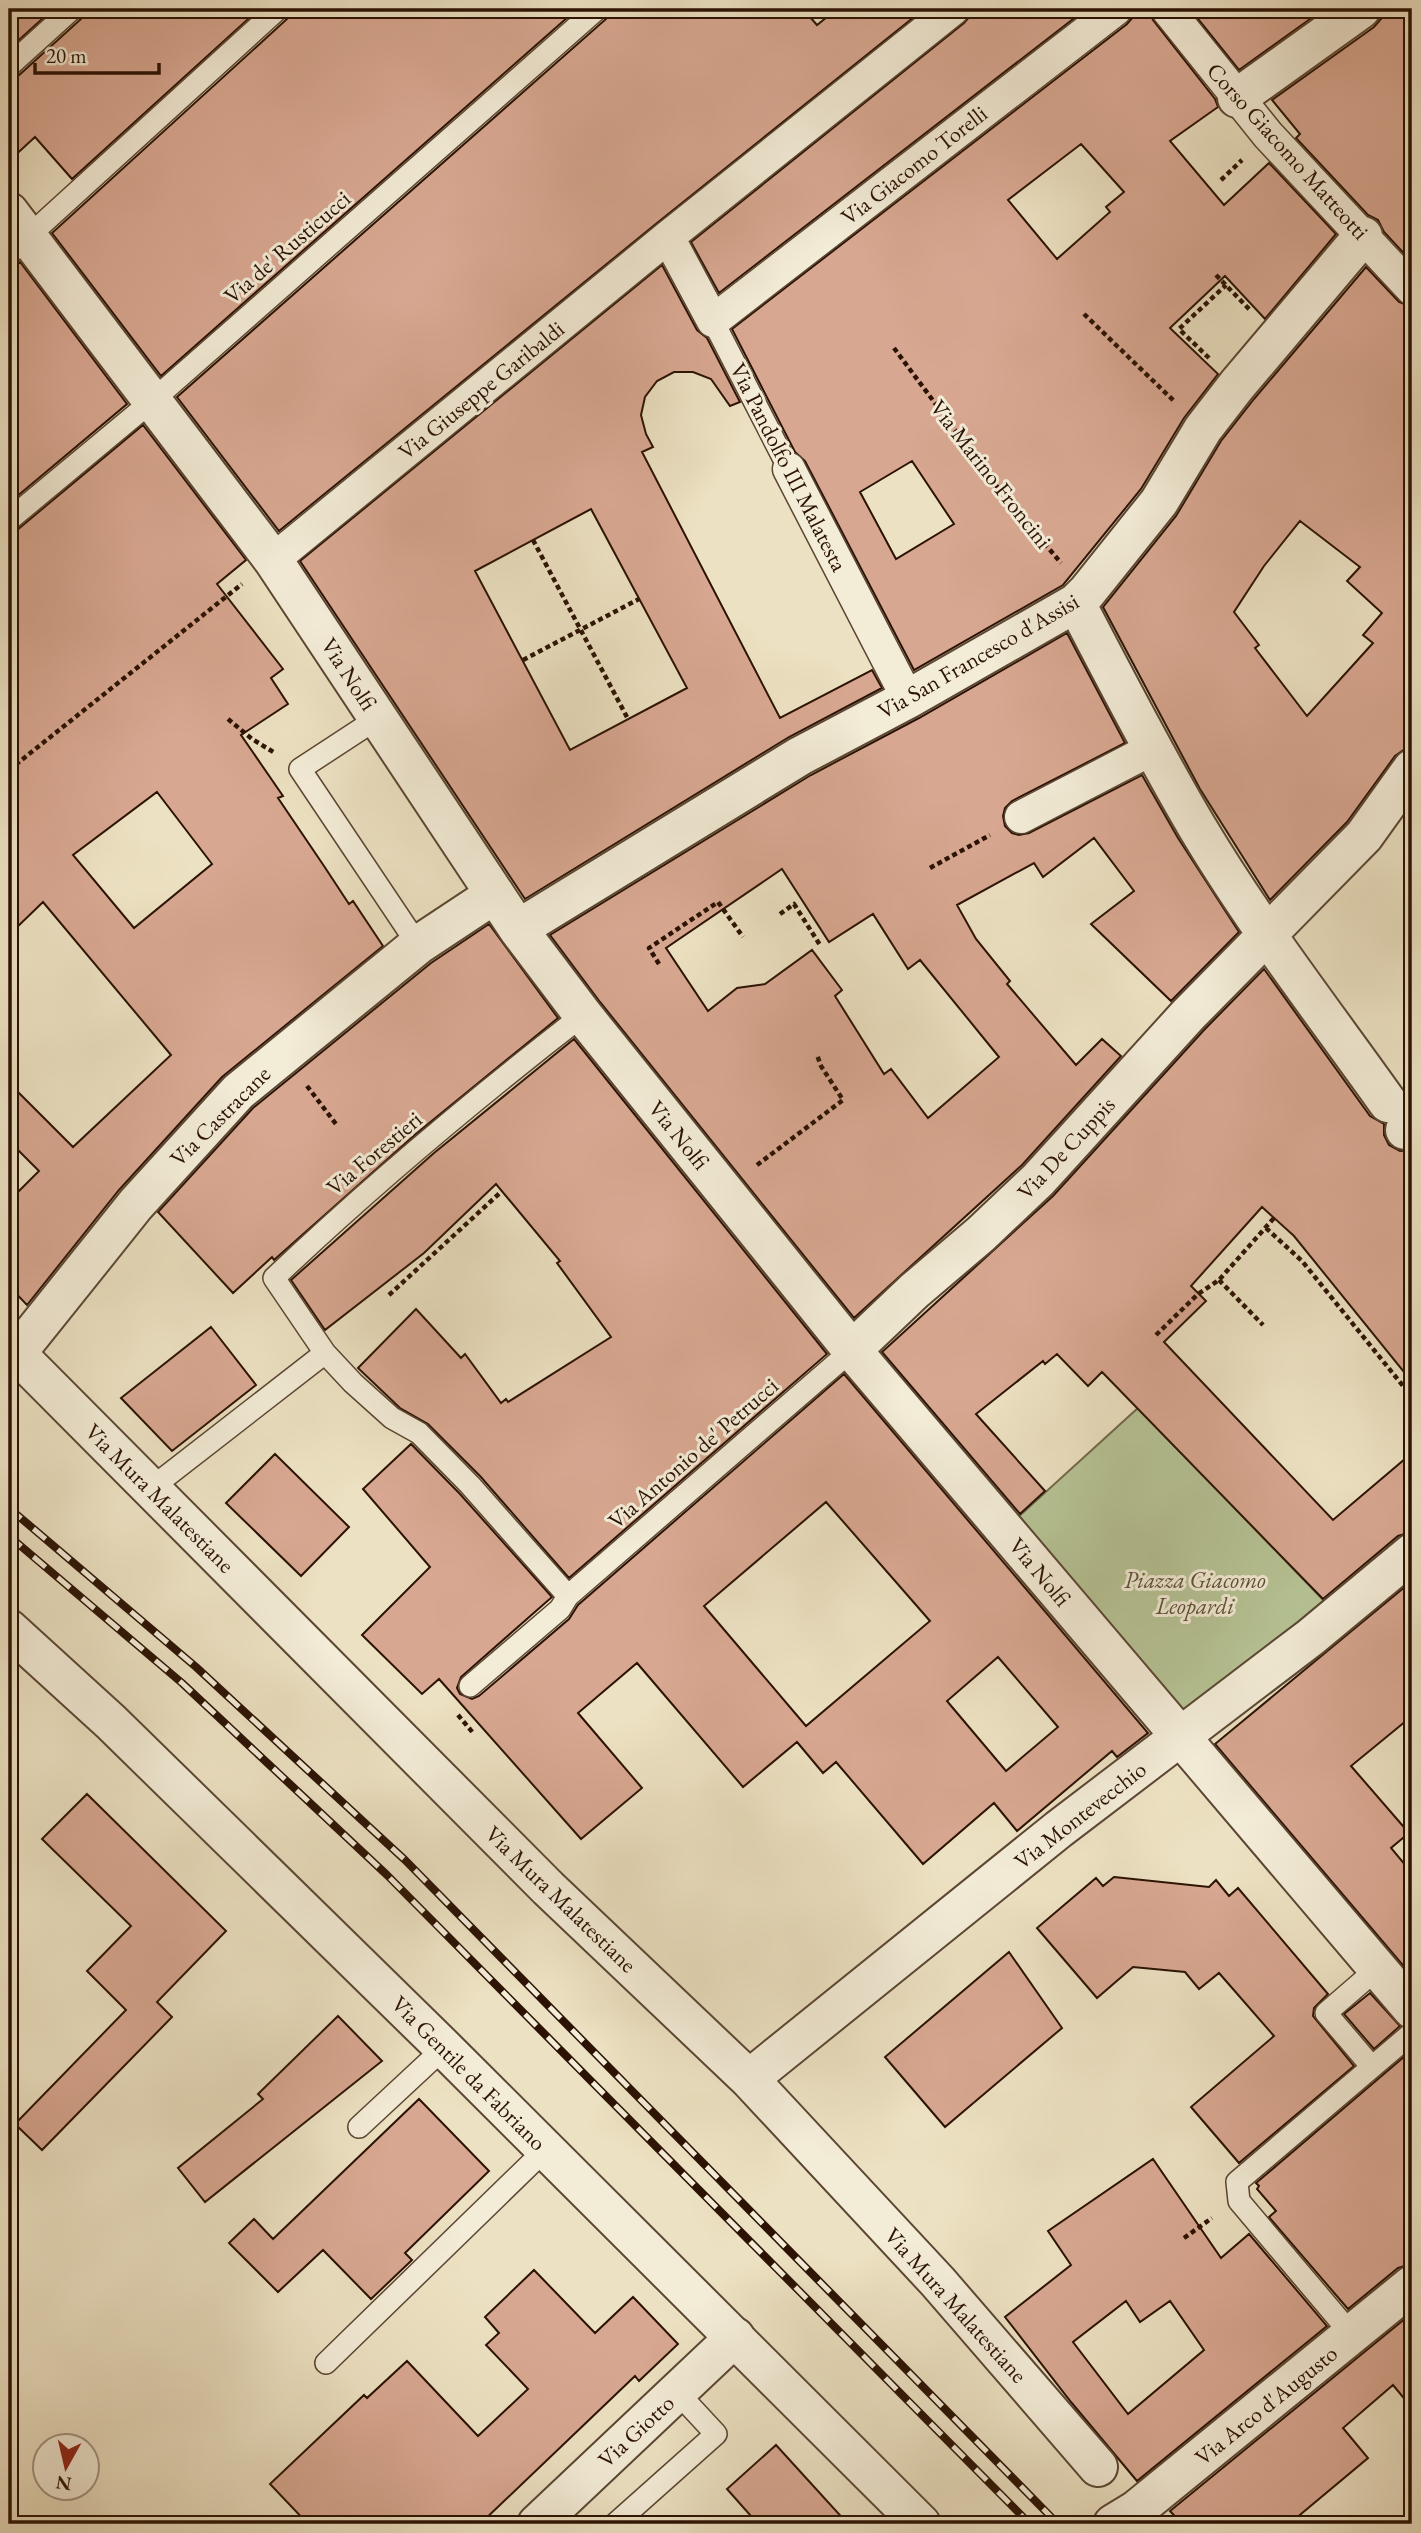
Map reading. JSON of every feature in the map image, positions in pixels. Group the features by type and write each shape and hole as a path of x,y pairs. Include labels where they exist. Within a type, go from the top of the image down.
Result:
{"street":[{"name":"Via Giuseppe Garibaldi","path":"273,560 668,237 953,9"},
{"name":"Via Giacomo Torelli","path":"713,321 1116,9"},
{"name":"Corso Giacomo Matteotti","path":"1167,9 1237,98 1412,289"},
{"path":"1237,98 1361,9"},
{"name":"Via Nolfi","path":"15,234 152,401 273,560 518,929 583,1016 852,1350 1412,2008"},
{"name":"Via San Francesco d'Assisi","path":"518,929 800,756 908,699 1081,597 1159,502 1203,429 1237,385 1363,236"},
{"name":"Via Pandolfo III Malatesta","path":"668,237 713,321"},
{"name":"Via Pandolfo III Malatesta","path":"789,469 908,699"},
{"path":"1081,597 1152,749 1199,830 1268,934 1404,1126"},
{"path":"1021,817 1152,749"},
{"name":"Via De Cuppis","path":"852,1350 1038,1180 1188,1015 1364,836 1412,769"},
{"name":"Via Castracane","path":"13,1350 136,1204 238,1092 418,945 495,894"},
{"name":"Via Mura Malatestiane","path":"13,1350 548,1888 749,2079 938,2282 1098,2467"},
{"name":"Via Montevecchio","path":"749,2079 1059,1829 1311,1637 1412,1553"},
{"name":"Via Gentile da Fabriano","path":"9,1629 111,1722 444,2048 921,2524"},
{"name":"Via Arco d'Augusto","path":"1115,2523 1136,2510 1412,2285"},
{"name":"Via Giotto","path":"537,2524 735,2337"}],"lane":[{"path":"9,66 72,9"},
{"path":"15,234 278,9"},
{"name":"Via de' Rusticucci","path":"9,520 152,401 597,9"},
{"name":"Via Pandolfo III Malatesta","path":"713,321 789,469"},
{"path":"378,718 300,769 418,945"},
{"name":"Via Forestieri","path":"325,1353 274,1278 356,1202 518,1065 583,1016"},
{"name":"Via Antonio de' Petrucci","path":"470,1686 560,1609 568,1596 852,1350"},
{"path":"150,1489 325,1353 392,1418 418,1433 497,1514 568,1596"},
{"path":"1372,2067 1326,2014 1378,1968"},
{"path":"1352,2335 1239,2201 1237,2182 1412,2032"},
{"path":"359,2127 444,2048"},
{"path":"326,2363 546,2149"},
{"path":"615,2524 716,2434 677,2392"}],"path":[{"path":"1226,285 1179,330 1237,385"},
{"path":"1084,314 1203,429"},
{"name":"Via Marino Froncini","path":"896,350 1081,597"},
{"path":"533,540 628,719"},
{"path":"9,769 273,560"},
{"path":"523,660 639,599"},
{"path":"1405,617 1412,624"},
{"path":"228,719 252,739 300,769"},
{"path":"930,868 1021,817"},
{"path":"659,964 649,948 718,902 743,937"},
{"path":"780,914 794,904 820,944"},
{"path":"724,1191 843,1100 817,1055"},
{"path":"389,1295 502,1191"},
{"path":"1156,1335 1198,1294 1219,1280 1274,1218"},
{"path":"1266,1228 1302,1261 1412,1397"},
{"path":"1219,1280 1263,1325"},
{"path":"1184,2238 1217,2212"}],"green space":[{"name":"Piazza Giacomo Leopardi","path":"1138,1408 1327,1604 1185,1717 1016,1519"}],"building":[{"path":"9,9 53,9 9,49"},
{"path":"85,9 259,9 72,179 35,137 9,161 9,79 18,76 81,19"},
{"path":"291,9 577,9 161,376 52,233 287,19"},
{"path":"610,9 803,9 817,25 837,9 924,9 279,531 177,397 606,19"},
{"path":"971,9 1086,9 719,293 691,242 964,23 970,16"},
{"path":"1134,9 1149,9 1153,20 1215,99 1218,107 1170,141 1224,205 1269,163 1336,234 1265,319 1225,276 1170,328 1218,374 1184,418 1141,489 1063,585 914,670 805,461 795,452 732,329 1133,17","holes":["1081,144 1124,192 1106,207 1110,212 1057,259 1008,200","912,461 954,524 896,559 860,492"]},
{"path":"1190,9 1324,9 1239,70"},
{"path":"1383,9 1412,9 1412,262 1384,232 1378,220 1368,215 1296,138 1300,134 1272,100 1374,27 1381,19"},
{"path":"20,262 127,404 9,503 9,272"},
{"path":"662,265 697,330 707,338 740,402 730,406 711,379 693,372 674,372 657,381 645,397 641,415 653,447 642,452 780,718 872,670 882,688 789,737 525,899 300,561","holes":["591,509 687,688 570,750 475,571"]},
{"path":"1366,267 1399,302 1412,307 1412,744 1395,756 1347,822 1270,900 1200,789 1103,607 1176,516 1221,441","holes":["1300,521 1360,567 1347,581 1382,613 1363,635 1373,643 1307,716 1255,648 1259,645 1234,612 1264,566"]},
{"path":"143,425 246,560 217,584 283,669 271,678 288,704 241,735 283,796 278,798 349,904 353,901 383,946 222,1077 119,1190 27,1305 9,1286 9,1201 39,1171 9,1141 9,1083 73,1147 171,1055 43,902 9,935 9,533 17,530","holes":["157,792 212,864 134,928 73,855"]},
{"path":"1067,633 1125,743 1012,801 1005,808 1005,826 1012,833 1029,833 1142,775 1178,838 1239,932 1171,1001 1091,924 1134,891 1094,838 1043,877 1034,863 957,905 976,939 1010,981 1007,984 1076,1065 1102,1039 1121,1056 1022,1165 854,1318 600,1002 550,935 811,775 919,718","holes":["782,869 829,942 873,914 908,969 920,960 999,1057 928,1118 891,1069 884,1074 835,996 842,990 812,950 765,984 737,988 708,1011 666,948"]},
{"path":"489,924 558,1018 417,1133 233,1293 158,1212 253,1108 431,963"},
{"path":"1264,969 1370,1116 1384,1124 1384,1135 1389,1145 1400,1151 1412,1150 1412,1382 1294,1236 1262,1207 1191,1286 1206,1301 1164,1342 1333,1520 1412,1453 1412,1532 1398,1536 1323,1599 1102,1372 1088,1386 1057,1354 1045,1364 1043,1361 976,1414 1045,1491 1020,1514 882,1352 1053,1196 1204,1030"},
{"path":"574,1039 827,1354 569,1578 480,1476 428,1424 400,1408 358,1368 416,1309 461,1358 465,1354 501,1403 506,1399 508,1402 611,1337 557,1263 560,1261 496,1184 424,1253 325,1330 291,1280 434,1153"},
{"path":"211,1327 256,1385 172,1451 121,1398"},
{"path":"844,1374 1148,1733 1117,1757 1112,1751 1017,1831 994,1803 923,1864 836,1762 823,1773 797,1742 743,1787 637,1663 578,1713 642,1788 581,1839 439,1679 422,1694 362,1635 430,1567 363,1489 411,1444 460,1494 552,1597 461,1677 457,1688 460,1694 472,1699 479,1696 569,1619 578,1605","holes":["826,1502 930,1621 806,1726 704,1606","998,1657 1058,1727 1006,1771 947,1701"]},
{"path":"275,1454 349,1527 301,1576 226,1503"},
{"path":"1412,1581 1412,1716 1351,1766 1409,1833 1391,1848 1412,1873 1412,1976 1215,1744"},
{"path":"87,1794 226,1931 157,2002 172,2017 42,2150 15,2124 126,2010 87,1971 131,1926 42,1839"},
{"path":"1114,1877 1209,1887 1216,1880 1229,1896 1238,1888 1328,1994 1314,2008 1313,2016 1354,2066 1239,2163 1191,2107 1274,2036 1219,1973 1199,1989 1185,1972 1133,1967 1097,1998 1037,1928 1096,1878 1103,1886"},
{"path":"1009,1952 1062,2028 945,2127 885,2057"},
{"path":"1370,1993 1400,2026 1374,2049 1344,2014"},
{"path":"338,2016 382,2061 205,2202 178,2168 263,2099 258,2094"},
{"path":"1412,2050 1412,2264 1398,2268 1348,2309 1269,2217 1276,2211 1257,2189 1259,2186 1256,2183"},
{"path":"419,2099 489,2171 405,2253 412,2260 371,2299 323,2250 278,2292 229,2243 254,2219 273,2239"},
{"path":"1153,2159 1221,2258 1249,2234 1327,2326 1137,2481 1005,2317 1071,2265 1048,2231","holes":["1126,2301 1140,2322 1170,2301 1204,2350 1128,2414 1073,2342"]},
{"path":"534,2270 595,2333 633,2297 678,2344 639,2381 635,2376 480,2524 308,2524 270,2484 364,2395 367,2398 407,2361 478,2436 528,2389 486,2345 499,2333 485,2317"},
{"path":"1412,2313 1412,2408 1393,2385 1343,2428 1368,2458 1289,2524 1182,2524 1170,2511"},
{"path":"776,2445 848,2524 758,2524 727,2489"}],"railway":[{"path":"9,1508 196,1667 405,1860 1058,2524"},
{"path":"9,1536 182,1683 387,1875 1030,2524"}]}
